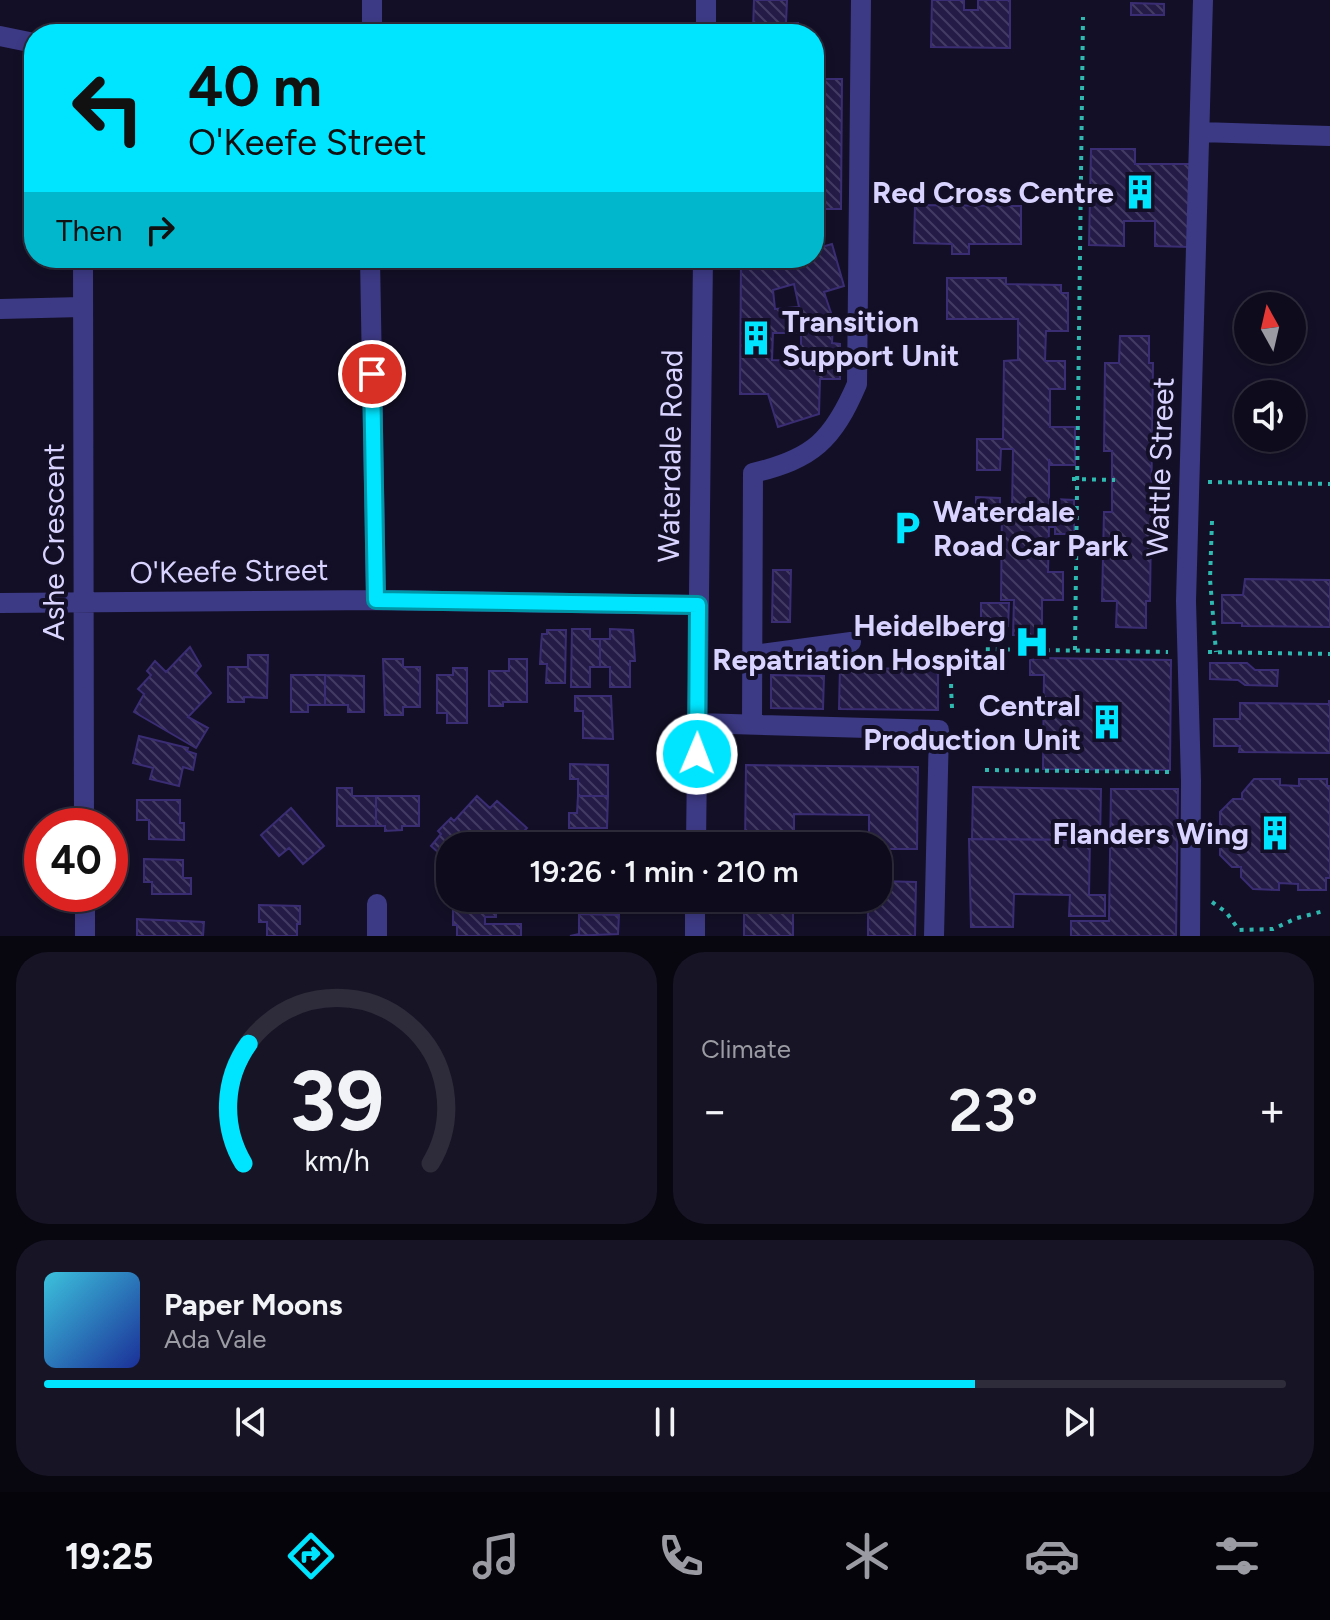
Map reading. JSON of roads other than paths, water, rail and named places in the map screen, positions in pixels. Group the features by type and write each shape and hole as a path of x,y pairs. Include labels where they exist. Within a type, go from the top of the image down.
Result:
{"street":[{"path":"372,0 372,24"},
{"path":"706,0 706,24"},
{"path":"752,724 753,473 784,466 820,446 845,413 857,384 861,0"},
{"name":"Wattle Street","path":"1190,936 1191,781 1186,601 1203,0"},
{"path":"0,36 24,41"},
{"path":"1200,132 1330,136"},
{"name":"Ashe Crescent","path":"83,268 84,808"},
{"path":"370,268 376,600"},
{"name":"Waterdale Road","path":"696,832 703,268"},
{"path":"0,309 82,307"},
{"name":"O'Keefe Street","path":"0,603 376,600 698,605"},
{"path":"753,655 851,642"},
{"path":"697,723 939,730 934,936"},
{"path":"377,904 377,936"},
{"path":"85,912 85,936"},
{"path":"695,912 695,936"}],"place":[{"name":"Red Cross Centre","path":"1140,192"},
{"name":"Transition Support Unit","path":"756,338"},
{"name":"Waterdale Road Car Park","path":"907,528"},
{"name":"Heidelberg Repatriation Hospital","path":"1032,642"},
{"name":"Central Production Unit","path":"1107,722"},
{"name":"Flanders Wing","path":"1275,833"}]}
